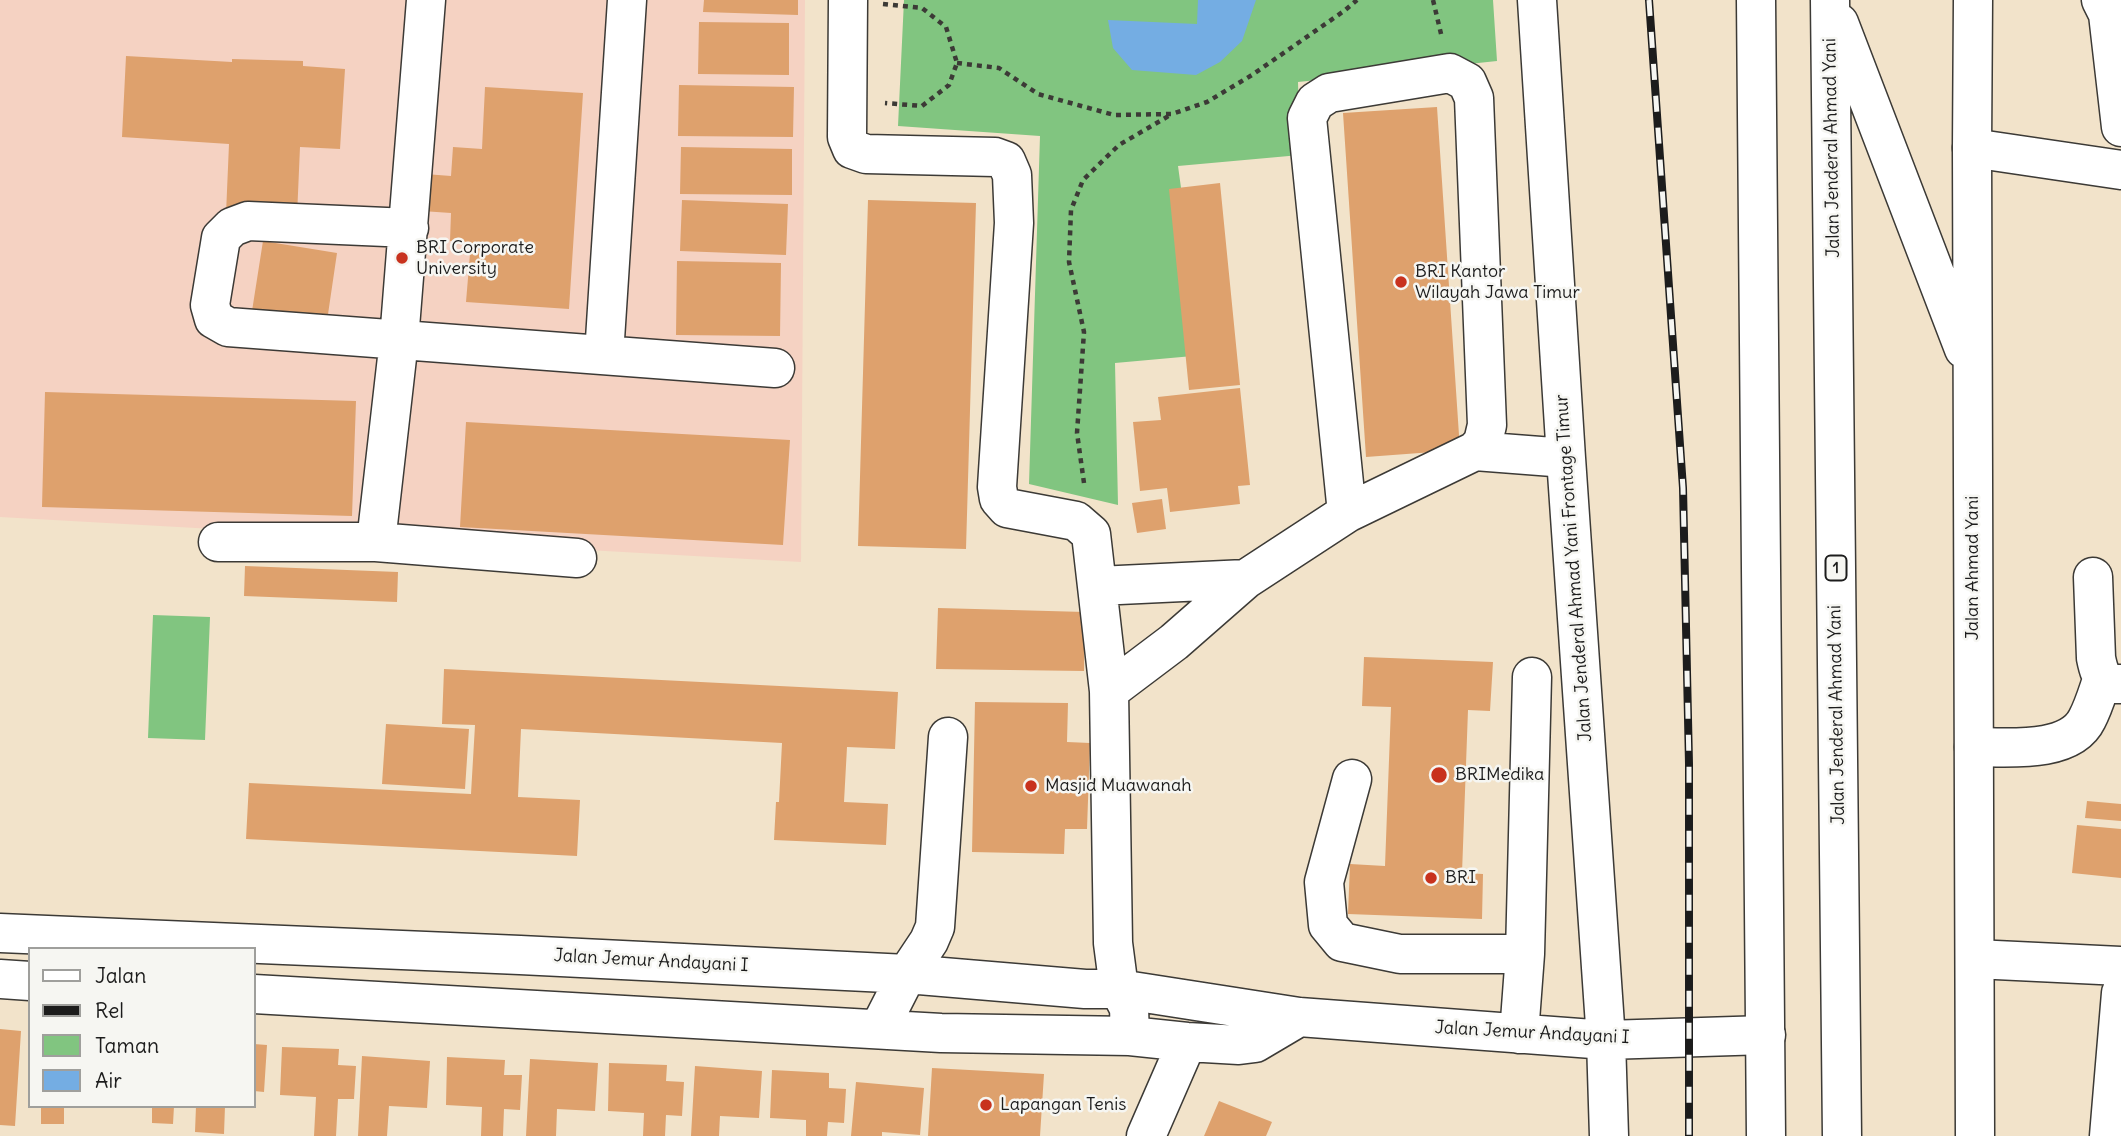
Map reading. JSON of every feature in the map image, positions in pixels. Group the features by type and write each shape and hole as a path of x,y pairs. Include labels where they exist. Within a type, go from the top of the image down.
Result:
{"main road":[{"path":"376,542 399,340 426,0"},
{"path":"604,355 627,0"},
{"name":"Jalan Jenderal Ahmad Yani Frontage Timur","path":"1537,0 1606,1040 1609,1136"},
{"path":"1756,0 1766,1136"},
{"name":"Jalan Ahmad Yani","path":"1973,0 1975,1136"},
{"path":"2101,0 2108,14 2121,127"},
{"path":"848,1 847,137 852,149 866,154 995,157 1006,161 1012,175 1014,223 997,486 999,499 1007,508 1076,522 1091,534 1109,691 1113,943 1119,989 1129,1008 1130,1036"},
{"path":"1830,1 1973,371"},
{"name":"Jalan Jenderal Ahmad Yani","path":"1830,1 1842,1136"},
{"path":"1109,691 1174,642 1246,579 1347,513 1475,451 1483,442 1487,425 1474,98 1466,82 1450,73 1329,93 1315,102 1307,118 1347,513"},
{"path":"1972,148 2121,170"},
{"path":"409,228 248,221 232,228 221,238 210,306 214,319 228,327 775,368"},
{"path":"1475,451 1566,458"},
{"path":"218,542 376,542 577,558"},
{"path":"1974,747 2055,744 2073,736 2087,722 2112,680 2096,658 2093,577"},
{"path":"1098,586 1246,579"},
{"path":"1519,1034 1525,954 1532,677"},
{"path":"879,1029 935,927 948,737"},
{"path":"1352,779 1324,882 1328,925 1342,942 1400,954 1525,954"},
{"name":"Jalan Jemur Andayani I","path":"0,933 907,974 1073,988 1119,989 1299,1017 1606,1040 1766,1035"},
{"path":"1975,959 2121,966"},
{"path":"0,979 28,981"},
{"path":"2109,1136 2121,993"},
{"path":"256,994 941,1032 1130,1036 1238,1045 1255,1043 1299,1017"},
{"path":"1146,1136 1187,1042"}],"path":[{"path":"1091,534 1077,433 1084,332 1069,262 1071,210 1083,180 1119,145 1172,114 1207,102 1241,82 1357,0"},
{"path":"847,101 922,106 949,85 957,63 946,27 922,8 848,1"},
{"path":"957,63 999,68 1038,94 1114,115 1172,114"}],"shaded area":[{"name":"BRI Corporate University","path":"0,0 805,0 801,562 0,517"}],"green space":[{"path":"904,0 1493,0 1497,61 1298,82 1300,155 1178,166 1204,355 1115,363 1118,505 1029,484 1040,136 898,126"},
{"path":"153,615 210,617 205,740 148,738"}],"water":[{"path":"1198,0 1256,0 1242,41 1220,62 1196,75 1132,70 1113,48 1108,20 1197,24"}],"building":[{"path":"704,0 798,0 798,15 703,12"},
{"path":"699,22 789,23 789,75 698,74"},
{"path":"126,56 232,62 232,59 303,61 303,66 345,69 340,149 300,147 297,216 226,214 229,144 122,137"},
{"path":"679,85 794,87 793,137 678,136"},
{"path":"485,87 583,93 569,309 466,302 471,242 450,241 451,213 422,211 425,174 451,176 453,147 482,149"},
{"name":"BRI Kantor Wilayah Jawa Timur","path":"1437,107 1460,450 1366,457 1343,113"},
{"path":"681,147 792,149 792,195 680,194"},
{"path":"1220,183 1240,385 1189,390 1169,189"},
{"path":"682,200 788,204 786,255 680,251"},
{"path":"868,200 976,203 966,549 858,546"},
{"path":"263,241 337,253 327,321 252,311"},
{"path":"677,261 781,263 780,336 676,335"},
{"path":"1240,388 1250,485 1238,486 1240,504 1170,512 1167,488 1140,491 1133,422 1161,420 1158,397"},
{"path":"45,392 356,401 352,516 42,507"},
{"path":"466,422 790,440 783,545 460,527"},
{"path":"1162,499 1166,529 1137,533 1132,503"},
{"path":"245,566 398,572 397,602 244,596"},
{"path":"938,608 1085,612 1084,671 936,669"},
{"path":"1364,657 1493,662 1490,711 1468,710 1462,873 1483,874 1482,919 1348,914 1350,864 1385,866 1391,707 1362,706"},
{"path":"444,669 898,692 895,749 847,747 844,802 888,804 886,845 774,840 782,743 521,729 518,797 580,800 577,856 246,839 249,783 471,794 475,725 442,724"},
{"name":"Masjid Muawanah","path":"975,702 1068,703 1067,742 1090,743 1087,829 1065,829 1064,854 972,852"},
{"path":"386,724 469,729 465,789 382,784"},
{"path":"2087,801 2121,804 2121,821 2085,818"},
{"path":"2077,825 2121,829 2121,878 2072,873"},
{"path":"0,1029 21,1031 15,1126 0,1125"},
{"path":"256,1044 267,1045 264,1092 256,1091"},
{"path":"282,1047 339,1049 338,1065 356,1066 354,1099 338,1099 336,1136 314,1136 316,1097 280,1095"},
{"path":"362,1056 430,1061 427,1108 389,1106 387,1136 358,1136"},
{"path":"447,1057 505,1060 504,1075 522,1075 520,1110 504,1109 503,1136 481,1136 482,1107 446,1105"},
{"path":"530,1059 598,1063 595,1111 557,1109 556,1136 526,1136"},
{"path":"609,1063 667,1065 666,1081 684,1082 682,1116 666,1115 665,1136 643,1136 644,1113 608,1111"},
{"path":"695,1066 762,1071 759,1118 720,1116 719,1136 691,1136"},
{"name":"Lapangan Tenis","path":"932,1068 1044,1074 1040,1136 928,1136"},
{"path":"772,1070 829,1073 829,1088 846,1089 844,1123 828,1122 827,1136 806,1136 806,1120 770,1118"},
{"path":"856,1082 924,1088 920,1135 882,1132 882,1136 851,1136"},
{"path":"1219,1101 1272,1122 1266,1136 1204,1136"},
{"path":"41,1108 64,1108 64,1124 41,1124"},
{"path":"152,1108 174,1108 173,1124 152,1123"},
{"path":"196,1108 225,1108 224,1134 195,1132"}],"railway":[{"path":"1649,0 1683,488 1689,764 1689,1136"}],"place":[{"name":"BRI Corporate University","path":"402,258"},
{"name":"BRI Kantor Wilayah Jawa Timur","path":"1401,282"},
{"name":"BRIMedika","path":"1439,775"},
{"name":"Masjid Muawanah","path":"1031,786"},
{"name":"BRI","path":"1431,878"},
{"name":"Lapangan Tenis","path":"986,1105"}]}
